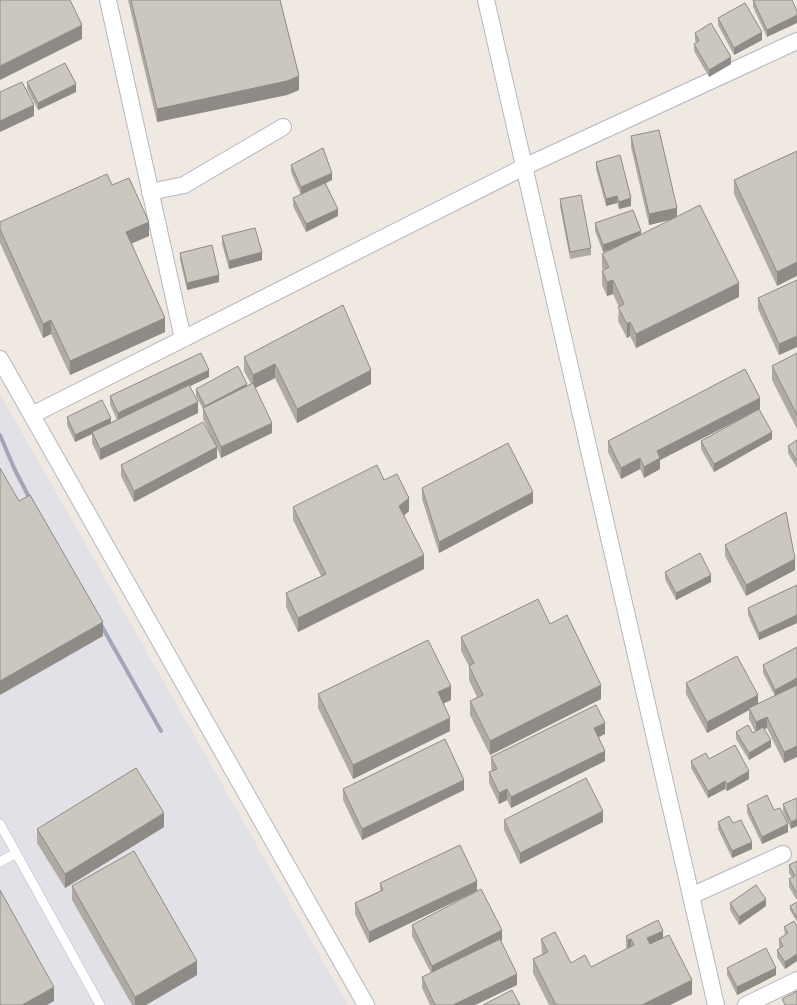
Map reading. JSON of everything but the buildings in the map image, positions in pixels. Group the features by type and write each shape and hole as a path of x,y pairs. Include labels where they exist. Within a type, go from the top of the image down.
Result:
{"street":[{"path":"108,0 183,339"},
{"path":"486,0 716,1005"},
{"path":"32,416 524,167 797,41"},
{"path":"150,192 184,185 282,128"},
{"path":"0,359 366,1005"},
{"path":"691,896 783,854"},
{"path":"746,1005 797,980"}],"lane":[{"path":"0,824 100,1005"},
{"path":"0,862 16,853"}],"shaded area":[{"path":"0,394 348,1005 0,1005"}],"railway":[{"path":"0,435 34,507"},
{"path":"96,616 161,731"}]}
